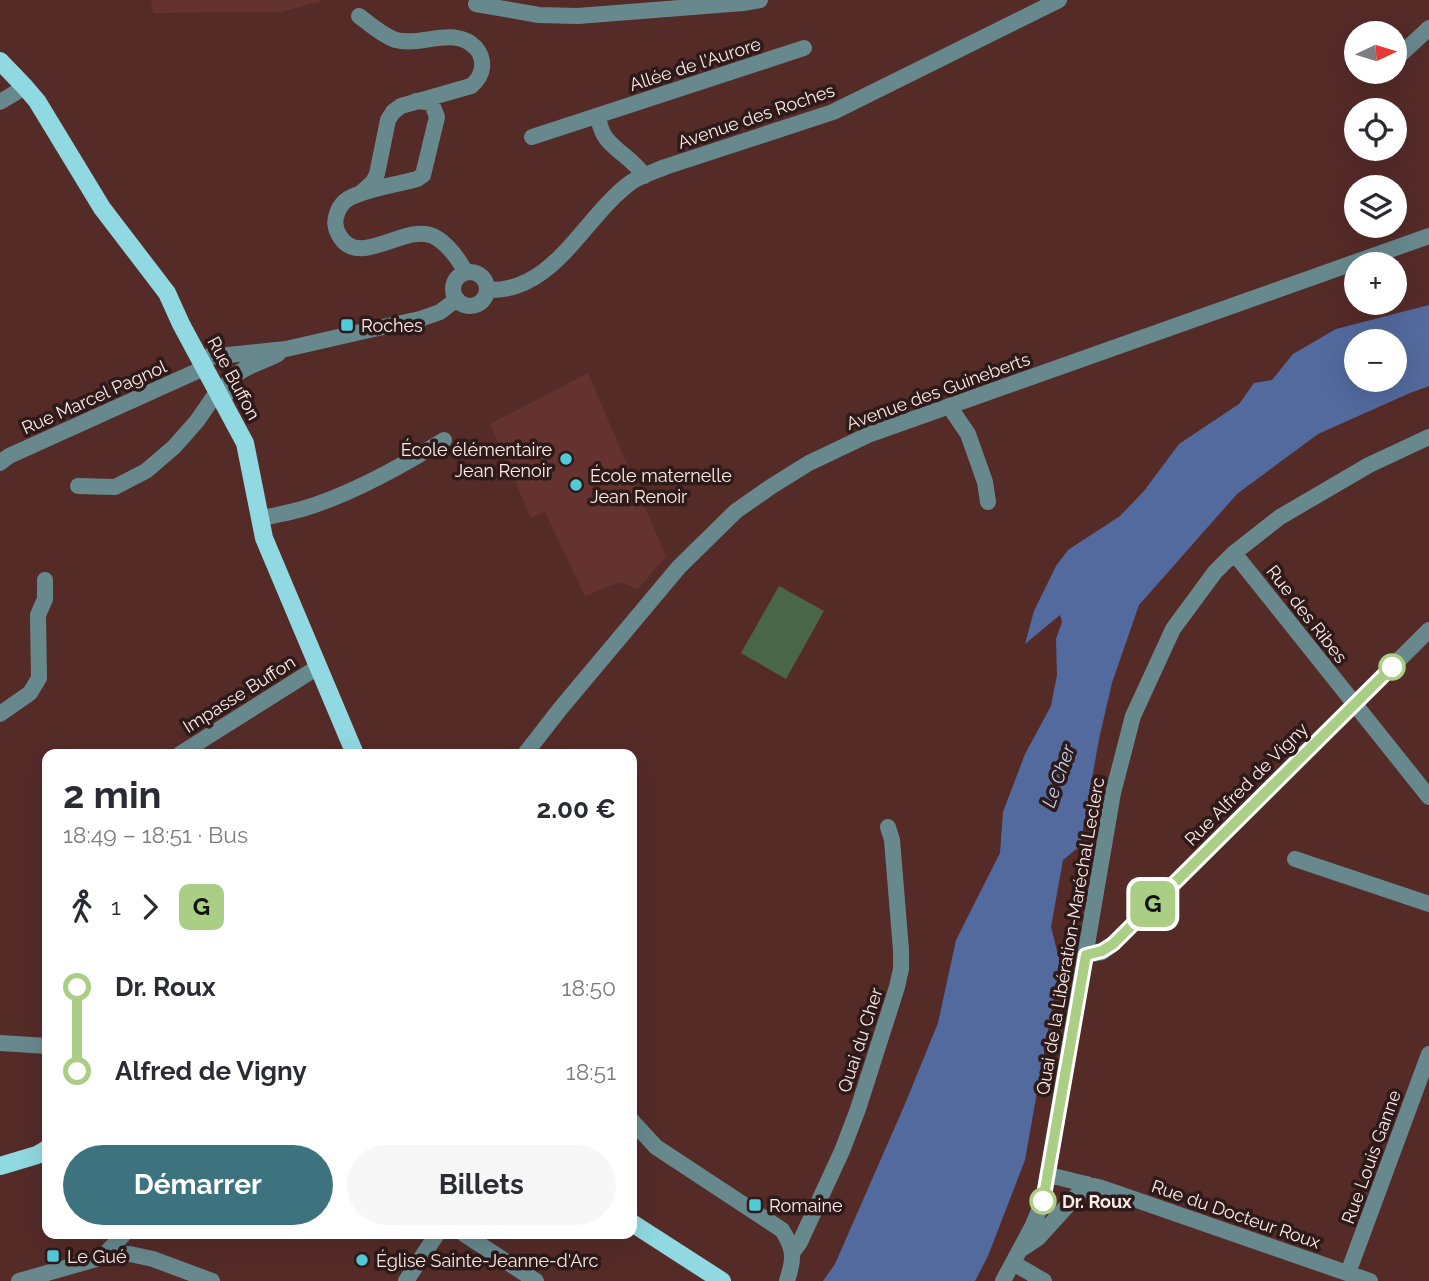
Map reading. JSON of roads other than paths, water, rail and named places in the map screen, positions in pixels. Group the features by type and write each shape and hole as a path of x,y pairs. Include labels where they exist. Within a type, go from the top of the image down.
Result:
{"main road":[{"name":"Rue Buffon","path":"0,61 37,101 102,208 167,293 245,443 264,538 353,749"},
{"path":"0,1166 42,1152"},
{"path":"637,1226 722,1281"}],"street":[{"path":"476,4 539,15 578,16 760,0"},
{"name":"Avenue des Roches","path":"488,290 516,287 549,268 616,196 644,176 664,167 833,112 1059,0"},
{"path":"359,16 391,38 399,40 460,38 474,45 481,54 483,66 479,78 471,86 416,101 393,112 388,120 377,174 361,193"},
{"path":"1407,49 1429,28"},
{"name":"Allée de l'Aurore","path":"532,137 804,48"},
{"path":"0,102 25,86"},
{"path":"451,93 443,102 437,117 422,175 417,179 347,199 338,209 335,220 343,242 353,248 364,249 415,234 424,234 440,240 465,272"},
{"path":"416,101 432,104 437,117"},
{"path":"597,117 608,141 633,162 644,176"},
{"name":"Avenue des Guineberts","path":"529,749 678,567 737,511 809,463 867,435 1429,236"},
{"path":"470,271 485,279 488,290 478,304 467,305 454,295 454,284 460,275 470,271"},
{"path":"78,486 115,487 146,471 174,447 242,370 286,349 419,319 440,312 457,299"},
{"name":"Rue Marcel Pagnol","path":"0,463 9,456 202,363 286,349"},
{"path":"968,434 971,398"},
{"path":"949,406 968,434 985,482 988,502"},
{"name":"Quai de la Libération-Maréchal Leclerc","path":"1003,1281 1043,1201 1113,793 1133,716 1173,629 1215,572 1234,553 1280,517 1369,465 1429,437"},
{"path":"260,519 303,509 346,492 404,464 444,440"},
{"name":"Rue des Ribes","path":"1234,553 1429,797"},
{"path":"0,714 30,693 38,678 38,615 44,600 45,580"},
{"name":"Rue Alfred de Vigny","path":"1086,955 1102,951 1113,944 1429,630"},
{"name":"Impasse Buffon","path":"188,749 318,667"},
{"name":"Quai du Cher","path":"787,1281 793,1252 842,1152 872,1069 897,987 901,950 892,840 888,827"},
{"path":"1295,859 1429,904"},
{"path":"0,1043 42,1046"},
{"name":"Rue Louis Ganne","path":"1348,1273 1429,1054"},
{"path":"637,1126 656,1147 782,1230 793,1252"},
{"name":"Rue du Docteur Roux","path":"1049,1175 1087,1184 1370,1281"},
{"path":"1044,1281 1017,1256 1038,1238 1087,1184"},
{"path":"107,1256 108,1251 119,1239"},
{"path":"406,1281 434,1239"},
{"path":"472,1239 536,1281"},
{"path":"19,1281 107,1256 130,1254 153,1259 212,1281"}],"water":[{"name":"Le Cher","path":"1429,305 1429,386 1318,434 1237,494 1139,605 1112,683 1080,846 1063,860 1051,927 1060,963 1025,1160 988,1256 975,1281 823,1281 835,1264 938,1023 956,940 1000,853 1003,812 1025,754 1051,706 1057,675 1056,639 1062,622 1060,615 1025,644 1034,611 1056,566 1068,550 1120,516 1144,491 1179,444 1239,404 1254,383 1272,380 1293,354 1336,329 1390,315 1407,315 1407,311"}],"place":[{"name":"Roches","path":"347,325"},
{"name":"École élémentaire Jean Renoir","path":"566,459"},
{"name":"École maternelle Jean Renoir","path":"576,485"},
{"name":"Dr. Roux","path":"1043,1201"},
{"name":"Romaine","path":"755,1205"},
{"name":"Le Gué","path":"53,1256"},
{"name":"Église Sainte-Jeanne-d'Arc","path":"362,1260"}]}
